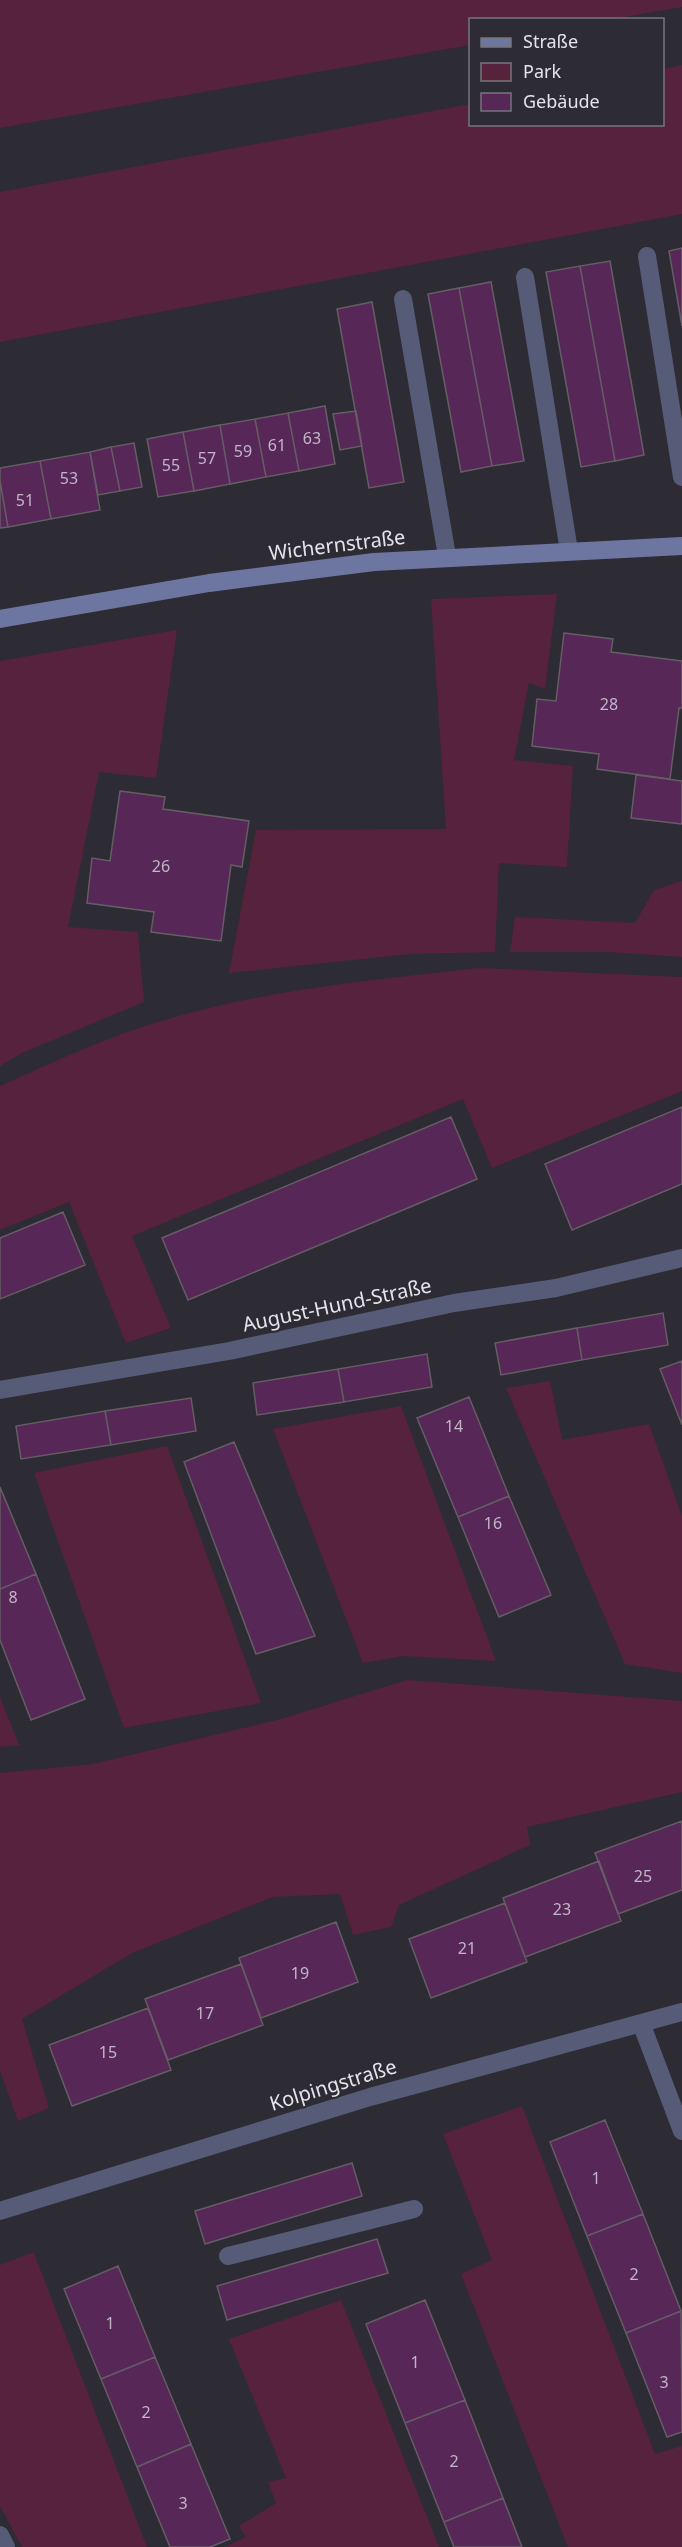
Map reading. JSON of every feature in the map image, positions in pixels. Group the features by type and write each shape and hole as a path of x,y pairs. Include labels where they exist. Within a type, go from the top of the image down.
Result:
{"street":[{"path":"647,256 682,477"},
{"path":"525,277 569,551"},
{"path":"403,299 447,556"},
{"name":"Wichernstraße","path":"0,620 209,583 374,562 447,556 682,546"},
{"name":"August-Hund-Straße","path":"0,1390 229,1351 454,1303 556,1287 682,1258"},
{"name":"Kolpingstraße","path":"0,2211 370,2097 682,2012"},
{"path":"641,2023 682,2131"},
{"path":"228,2256 414,2209"},
{"path":"0,2535 6,2547"}],"green space":[{"path":"0,0 682,0 682,7 619,18 469,18 469,45 0,128"},
{"path":"682,65 682,214 0,342 0,192 469,104 469,126 664,126 664,69"},
{"path":"557,594 545,689 529,683 514,760 573,766 567,867 499,863 495,952 410,954 229,973 256,830 446,829 431,599"},
{"path":"177,630 156,778 99,772 68,927 138,932 144,1002 22,1053 0,1066 0,661"},
{"path":"682,881 682,957 608,952 510,952 515,917 635,923 654,890"},
{"path":"479,968 682,977 682,1091 492,1168 463,1099 132,1236 171,1328 126,1343 69,1202 0,1230 0,1086 123,1034 203,1009 321,987"},
{"path":"550,1381 562,1440 649,1424 682,1516 682,1673 625,1664 506,1388"},
{"path":"401,1406 496,1661 403,1656 363,1663 273,1429"},
{"path":"167,1446 261,1703 124,1728 34,1473"},
{"path":"407,1680 682,1701 682,1792 527,1827 530,1845 399,1905 391,1927 353,1935 340,1894 273,1897 132,1953 22,2019 49,2108 18,2121 0,2071 0,1773 93,1764 281,1719"},
{"path":"0,1697 19,1745 0,1747"},
{"path":"522,2106 655,2454 682,2446 682,2547 568,2547 461,2274 492,2260 443,2134"},
{"path":"34,2252 147,2547 22,2547 0,2506 0,2265"},
{"path":"341,2300 439,2547 225,2547 246,2537 239,2526 276,2503 268,2482 286,2478 229,2339"}],"building":[{"path":"682,248 682,326 669,251"},
{"path":"610,261 644,455 615,461 580,266"},
{"path":"580,266 615,461 581,467 546,272"},
{"path":"491,282 524,461 492,466 459,288"},
{"path":"459,288 492,466 461,472 428,294"},
{"path":"372,302 404,482 369,488 337,309"},
{"path":"325,406 335,464 299,471 288,413"},
{"path":"356,411 362,446 340,450 333,414"},
{"path":"288,413 299,471 266,477 255,419"},
{"path":"255,419 266,477 230,484 220,425"},
{"path":"220,425 230,484 194,491 183,432"},
{"path":"183,432 194,491 158,497 147,439"},
{"path":"134,443 142,487 120,491 111,447"},
{"path":"111,447 120,491 98,495 90,452"},
{"path":"90,452 100,510 51,519 40,461"},
{"path":"40,461 51,519 8,527 0,468"},
{"path":"0,481 8,527 0,528"},
{"path":"564,633 613,639 611,652 682,661 682,708 679,708 670,779 597,769 599,754 532,746 537,699 556,701"},
{"path":"636,775 682,781 682,824 631,818"},
{"path":"120,791 165,797 163,809 249,821 242,867 231,865 221,941 151,932 154,912 87,903 92,858 110,861"},
{"path":"682,1107 682,1184 572,1230 545,1164"},
{"path":"451,1117 477,1179 188,1300 162,1238"},
{"path":"63,1212 85,1265 0,1299 0,1238"},
{"path":"663,1313 668,1345 582,1360 577,1328"},
{"path":"577,1328 582,1360 501,1375 495,1343"},
{"path":"427,1354 432,1387 344,1402 338,1369"},
{"path":"682,1361 682,1425 660,1369"},
{"path":"338,1369 344,1402 257,1415 253,1383"},
{"path":"469,1397 509,1496 458,1517 417,1418"},
{"path":"191,1398 196,1431 111,1445 105,1411"},
{"path":"105,1411 111,1445 21,1459 16,1426"},
{"path":"234,1442 315,1636 256,1654 184,1462"},
{"path":"0,1487 36,1574 0,1589"},
{"path":"509,1496 551,1595 499,1617 458,1517"},
{"path":"36,1574 85,1699 31,1720 0,1640 0,1589"},
{"path":"682,1821 682,1890 618,1914 595,1853"},
{"path":"599,1861 621,1921 525,1957 503,1898"},
{"path":"505,1903 527,1962 431,1998 409,1939"},
{"path":"336,1922 358,1982 261,2018 239,1958"},
{"path":"241,1964 263,2025 168,2060 145,1999"},
{"path":"148,2008 171,2070 72,2106 49,2045"},
{"path":"605,2120 643,2214 587,2236 550,2142"},
{"path":"352,2163 362,2196 205,2244 195,2211"},
{"path":"643,2214 681,2311 626,2333 587,2236"},
{"path":"377,2239 388,2273 227,2320 217,2286"},
{"path":"118,2266 155,2357 101,2379 64,2289"},
{"path":"425,2300 465,2400 405,2423 366,2324"},
{"path":"681,2311 682,2432 667,2437 626,2333"},
{"path":"155,2357 191,2444 137,2467 101,2379"},
{"path":"465,2400 503,2498 444,2522 405,2423"},
{"path":"191,2444 230,2539 210,2547 170,2547 137,2467"},
{"path":"503,2498 522,2547 454,2547 444,2522"}]}
